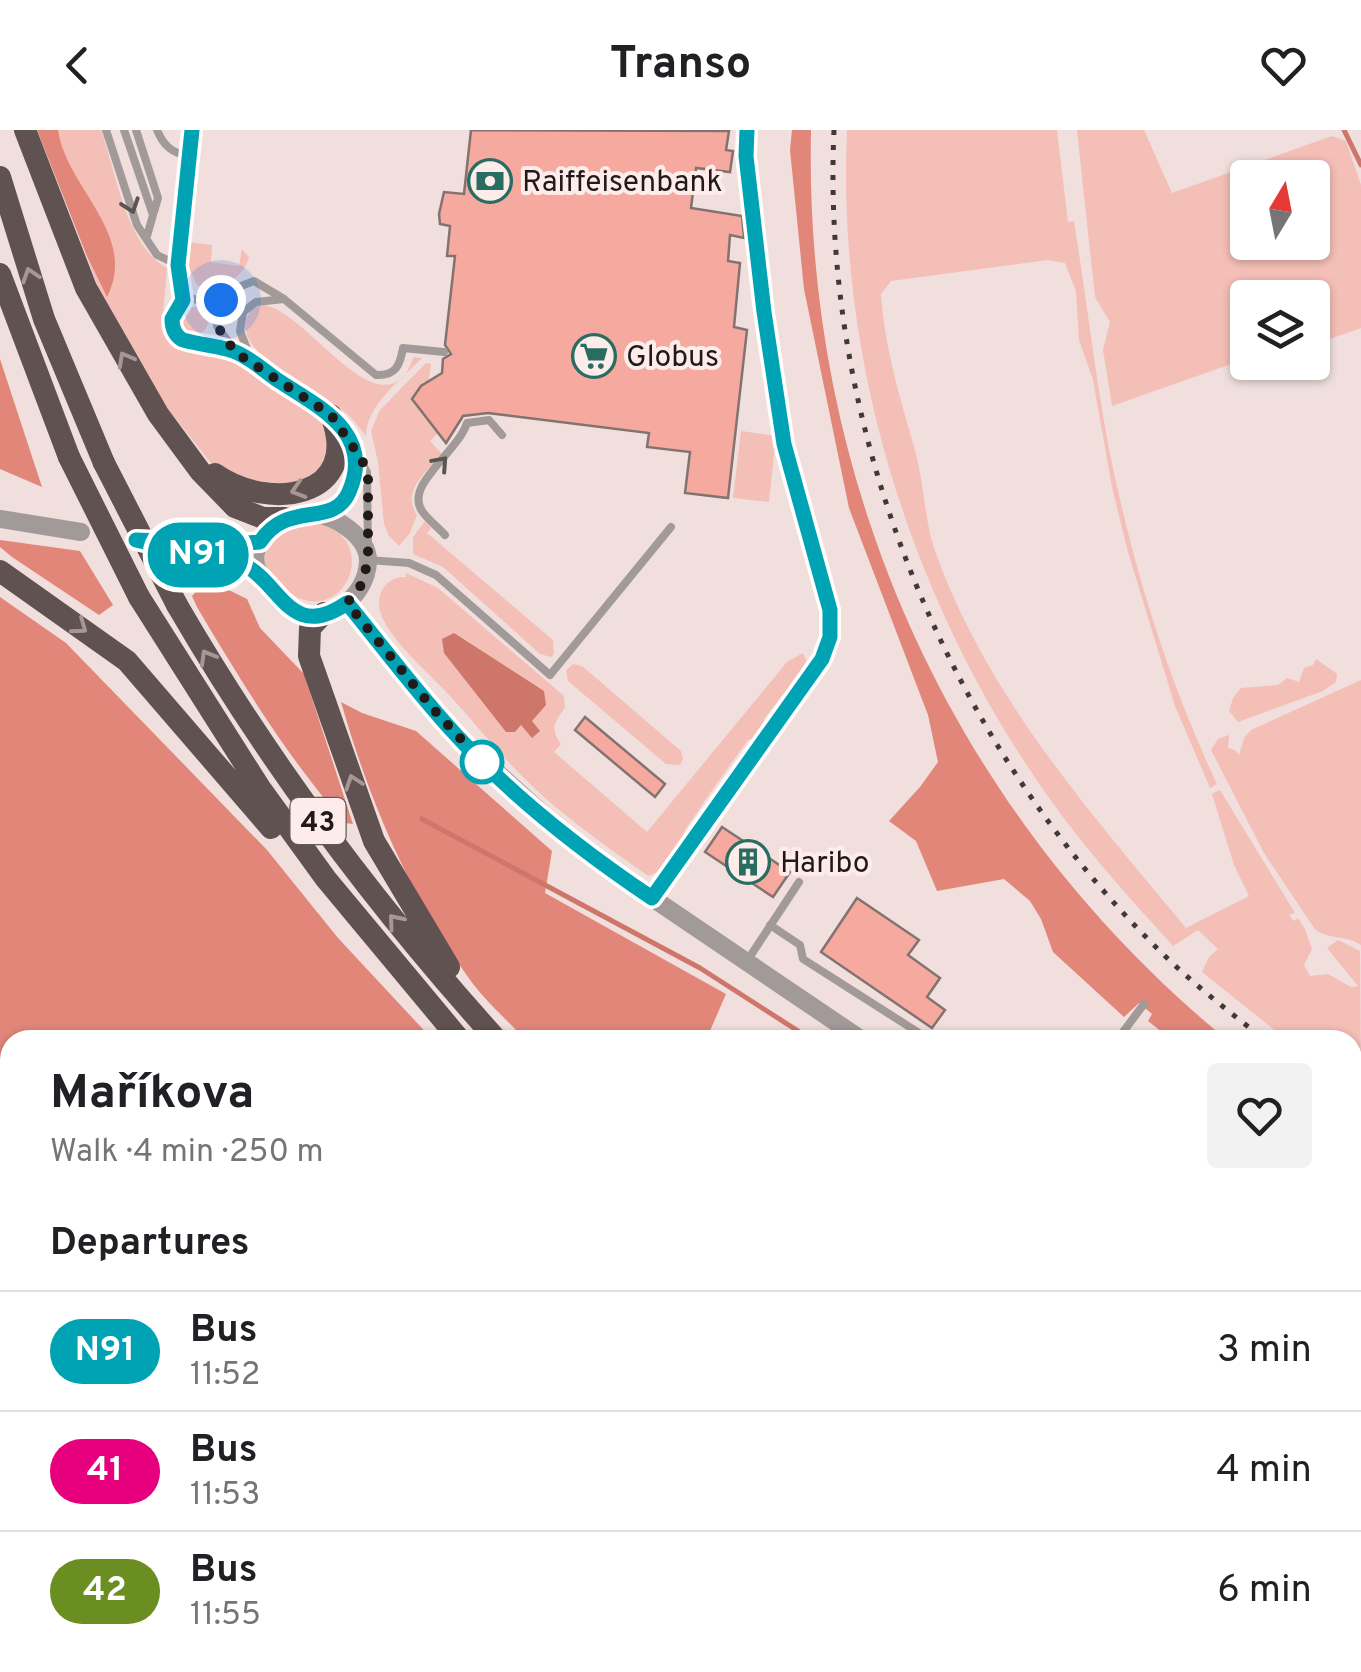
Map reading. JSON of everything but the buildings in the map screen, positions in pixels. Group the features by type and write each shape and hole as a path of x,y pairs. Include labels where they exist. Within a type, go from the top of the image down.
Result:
{"highway":[{"path":"24,130 86,288 158,414 200,471 235,506 264,518 285,518"},
{"name":"43","path":"0,177 44,318 104,463 176,606 272,758 372,893 488,1030"},
{"name":"43","path":"0,274 70,457 139,597 230,744 326,879 452,1030"},
{"path":"158,414 214,474 248,492 275,496 309,488 328,473 338,445 331,415"},
{"path":"0,571 127,661 271,827 326,879"},
{"path":"324,614 310,628 309,656 374,841 481,1022"}],"street":[{"path":"256,572 254,558 260,542 271,527 285,518 323,515 349,530 368,557 362,584 347,603 324,614 300,613 287,607 256,572 232,561 136,540 260,542"},
{"path":"0,520 81,532"},
{"path":"347,603 480,760 568,837 847,1030"}],"lane":[{"path":"106,130 138,225 157,255 178,265"},
{"path":"124,130 153,215"},
{"path":"136,130 158,198 147,236"},
{"path":"157,130 162,142 173,152 190,156"},
{"path":"192,130 178,265 183,300 172,319 175,333 187,342 202,342 235,352 331,415 353,444 368,476 368,557 409,564 436,574 550,675 671,527"},
{"path":"652,898 822,659 830,637 830,610 784,444 773,386 746,156 747,130"},
{"path":"213,306 236,288 254,281 284,300 376,375 389,374 396,368 403,348 444,352"},
{"path":"183,300 202,299 213,306 217,326 235,352"},
{"path":"253,363 240,331 243,312 256,302 284,300"},
{"path":"202,342 217,326"},
{"path":"445,535 422,512 417,500 418,487 456,445 466,423 489,420 502,435"},
{"path":"323,515 336,508 350,491 353,444"},
{"path":"746,961 799,882"},
{"path":"770,926 800,945 803,959 914,1030"},
{"path":"1124,1030 1144,1004"}],"shaded area":[{"path":"37,130 58,130 74,172 108,232 114,252 114,274 107,297 87,256"},
{"path":"38,130 101,130 132,226 153,257 167,268 162,327 168,340 188,353 204,351 236,361 321,419 332,438 329,460 298,485 230,478 211,463 155,393 98,287"},
{"path":"792,130 811,130 815,262 834,390 867,514 913,633 973,747 1045,853 1130,951 1216,1030 1159,1030 1148,1021 1152,1014 1139,1003 1124,1017 1053,952 1030,901 1004,879 937,891 916,841 889,821 938,762 928,715 849,508 804,289 790,150"},
{"path":"847,130 1057,130 1068,222 1074,221 1118,492 1167,662 1217,784 1210,788 1175,706 1128,552 1093,380 1079,340 1076,291 1065,263 1048,260 891,281 881,294 890,354 918,462 934,548 981,653 1011,702 1077,795 1186,928 1249,896 1234,865 1212,794 1220,790 1295,913 1289,915 1294,921 1298,918 1305,929 1312,949 1304,965 1310,976 1328,974 1351,987 1358,986 1327,948 1338,940 1360,951 1361,1030 1274,1030 1202,972 1218,949 1198,930 1173,946 1060,813 1009,738 965,658 927,575 896,489 872,401 856,311 847,221"},
{"path":"1077,130 1144,130 1172,193 1230,172 1230,260 1330,260 1330,160 1265,160 1332,136 1346,141 1361,185 1361,328 1330,339 1330,280 1230,280 1230,364 1112,406 1103,350 1110,322 1095,297"},
{"path":"188,242 212,245 211,262 239,266 242,249 249,257 241,272 228,283 205,288 197,285 189,268"},
{"path":"263,305 296,323 370,382 387,385 401,379 378,403 366,436 345,412 259,353 248,338 246,323 254,308"},
{"path":"194,307 204,311 208,321 204,331 194,335 184,331 180,321 184,311"},
{"path":"414,357 422,358 414,366 406,374"},
{"path":"0,359 42,487 0,469"},
{"path":"426,363 431,364 429,379 413,399 439,432 430,441 442,454 414,490 417,515 399,546 384,524 371,431 380,410"},
{"path":"741,431 776,436 769,502 733,498"},
{"path":"306,521 329,527 344,539 351,554 345,584 334,595 319,601 296,597 263,569 266,550 274,537"},
{"path":"425,521 431,528 427,533 553,640 551,657 540,654 443,567 413,554 413,537"},
{"path":"0,540 80,551 113,605 99,615 12,557 0,547"},
{"path":"180,566 247,599 260,628 304,674 353,824 345,823 324,798 266,719 197,607 192,596 195,593"},
{"path":"406,573 438,588 564,696 565,707 554,729 561,744 554,752 647,832 787,662 803,653 807,663 764,719 763,731 748,740 685,830 682,846 672,861 665,869 648,876 531,785 393,636 381,614 379,600 387,583 406,577"},
{"path":"0,597 66,643 267,850 338,938 424,1030 0,1030"},
{"path":"454,633 544,691 546,705 532,721 540,731 532,738 521,725 515,732 506,732 444,653 442,639"},
{"path":"1316,659 1337,674 1336,682 1323,691 1238,722 1229,711 1241,688 1278,685 1287,678 1299,682 1304,668"},
{"path":"573,664 582,666 681,751 680,765 666,764 568,681 566,670"},
{"path":"1361,680 1361,945 1314,928 1264,853 1211,750 1218,739 1229,735 1228,748 1239,755 1251,730"},
{"path":"341,702 416,731 552,851 545,893 726,994 710,1030 516,1030 474,985 427,913 364,775"}],"waterway":[{"path":"1344,130 1361,165"},
{"path":"422,819 700,968 796,1030"}],"railway":[{"path":"834,130 835,244 849,357 876,469 913,578 962,683 1021,782 1089,874 1166,957 1253,1030"}],"bus line":[{"name":"N91","path":"192,130 178,265 183,300 173,312 175,333 187,342 202,342 242,355 331,415 353,444 352,483 346,498 336,508 323,515 285,518 271,527 260,542 136,540 246,566 256,572 282,604 300,613 324,614 347,603 480,760 568,837 652,898 822,659 830,637 830,610 784,444 773,386 746,156 747,130"}],"place":[{"name":"Raiffeisenbank","path":"490,181"},
{"name":"Globus","path":"594,356"},
{"name":"Haribo","path":"748,862"}],"route":[{"path":"221,300 213,306 217,326 235,352 331,415 362,460 368,476 368,560 362,584 347,603 482,762"}]}
